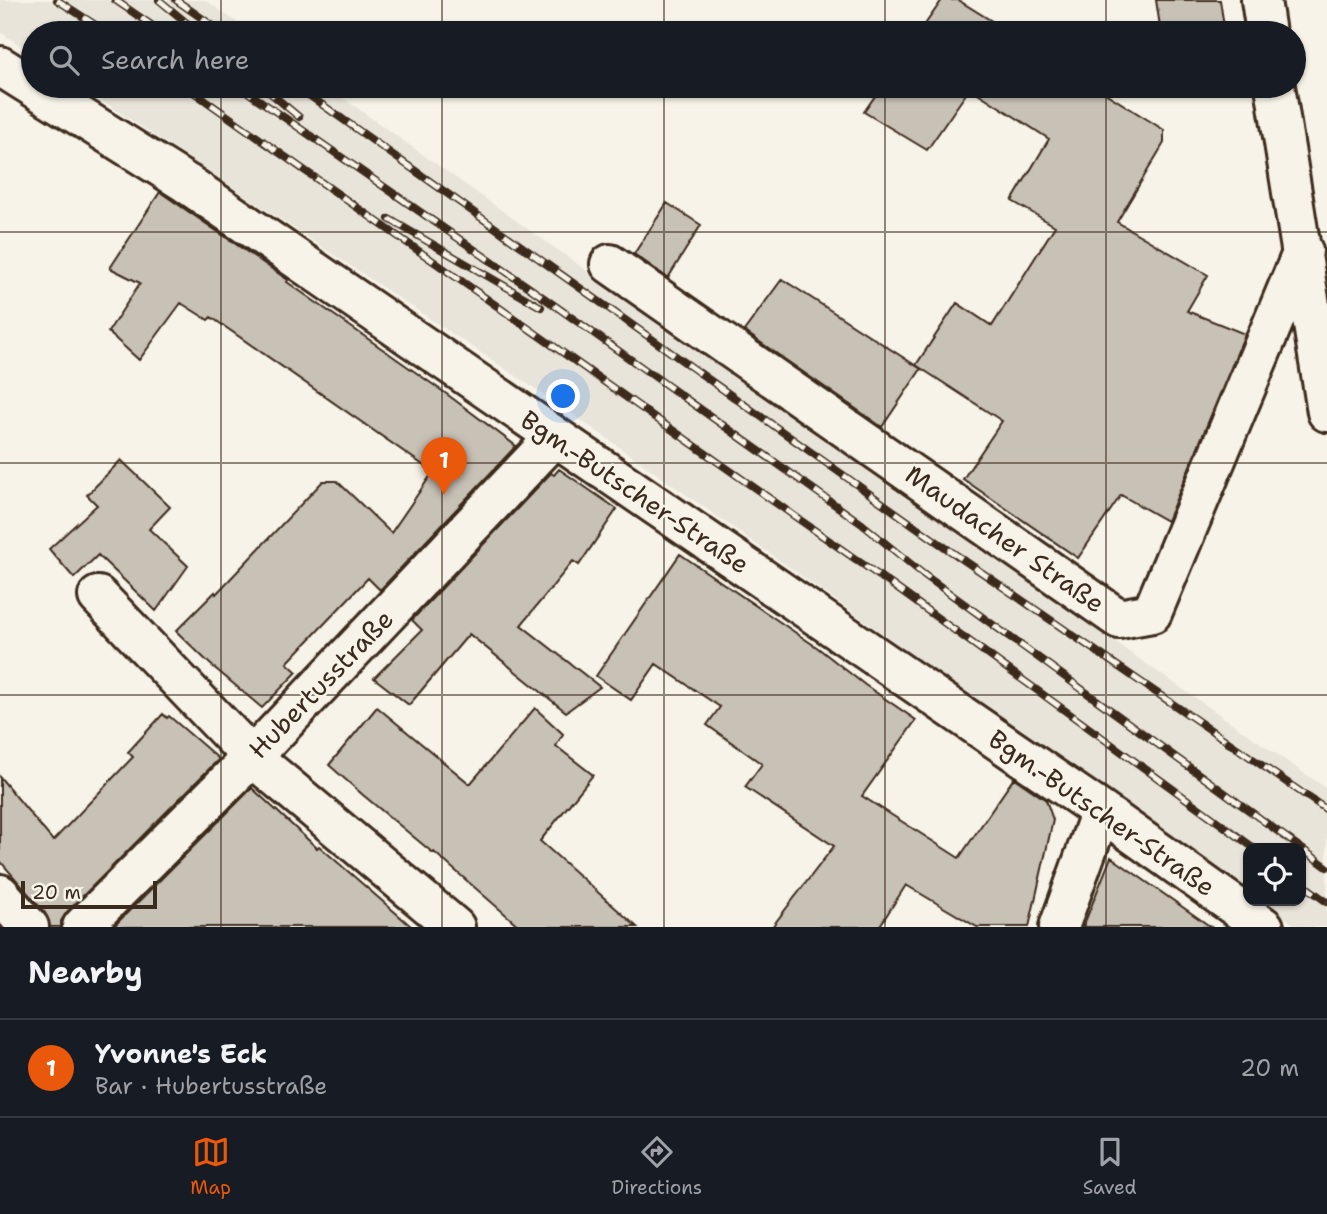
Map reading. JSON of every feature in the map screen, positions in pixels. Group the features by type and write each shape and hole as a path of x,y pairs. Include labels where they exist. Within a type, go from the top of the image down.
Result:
{"street":[{"path":"1261,0 1264,21"},
{"name":"Bgm.-Butscher-Straße","path":"0,66 21,79"},
{"name":"Bgm.-Butscher-Straße","path":"51,98 186,183 1101,811 1264,927"},
{"path":"1277,98 1327,412"},
{"name":"Maudacher Straße","path":"610,264 1118,619 1152,613 1303,251"},
{"name":"Hubertusstraße","path":"82,927 252,757 555,437"},
{"path":"98,596 252,757 455,927"},
{"path":"1059,927 1101,811"},
{"path":"0,894 29,927"}],"shaded area":[{"path":"0,0 205,0 235,21 21,21 21,46 0,32"},
{"path":"98,98 343,98 943,523 1327,789 1327,927 1298,927 1268,906 1306,906 1306,843 1243,843 1243,888 561,406"}],"building":[{"path":"942,0 958,0 992,21 927,21"},
{"path":"1156,0 1220,0 1223,21 1159,21"},
{"path":"874,98 963,98 927,150 864,112"},
{"path":"985,98 1113,98 1164,130 1164,143 1117,222 1208,275 1187,311 1245,334 1167,521 1121,495 1078,558 963,479 1002,421 916,365 957,303 992,326 1055,226 1012,201 1049,139"},
{"path":"160,192 288,280 287,282 516,446 380,590 368,578 287,663 297,672 262,708 176,631 215,592 216,594 323,481 337,481 391,533 433,472 211,317 208,320 181,303 139,360 108,332 140,283 110,268"},
{"path":"667,203 701,225 668,278 634,254"},
{"path":"782,279 921,369 882,427 744,331"},
{"path":"121,460 170,507 149,529 188,566 156,611 98,555 74,578 49,549 97,505 87,495"},
{"path":"559,469 617,509 579,565 573,561 521,625 600,687 566,712 469,634 409,705 374,678 422,630 412,620 551,473 554,475"},
{"path":"680,554 818,648 916,720 862,796 959,858 1014,778 1046,800 1053,820 1029,927 977,927 906,885 879,927 772,927 834,846 745,787 762,764 707,725 720,707 656,664 631,700 596,676"},
{"path":"377,707 470,784 535,708 563,734 556,746 593,775 540,841 637,927 520,927 363,795 329,765"},
{"path":"163,714 167,718 169,716 219,759 67,912 61,921 61,927 50,927 45,913 0,861 0,777 53,841 133,757 128,752"},
{"path":"252,788 317,848 319,846 412,927 113,927"},
{"path":"1111,857 1211,927 1083,927"}],"railway":[{"path":"57,0 89,21"},
{"path":"115,0 146,21"},
{"path":"159,0 184,21"},
{"path":"176,0 206,21"},
{"path":"202,98 895,587 1247,843"},
{"path":"256,98 862,524 923,574 1327,867"},
{"path":"276,98 299,117"},
{"path":"313,98 936,541 1327,810"},
{"path":"389,219 541,307"},
{"path":"1306,887 1327,902"}],"place":[{"name":"Yvonne's Eck","path":"444,495"}]}
